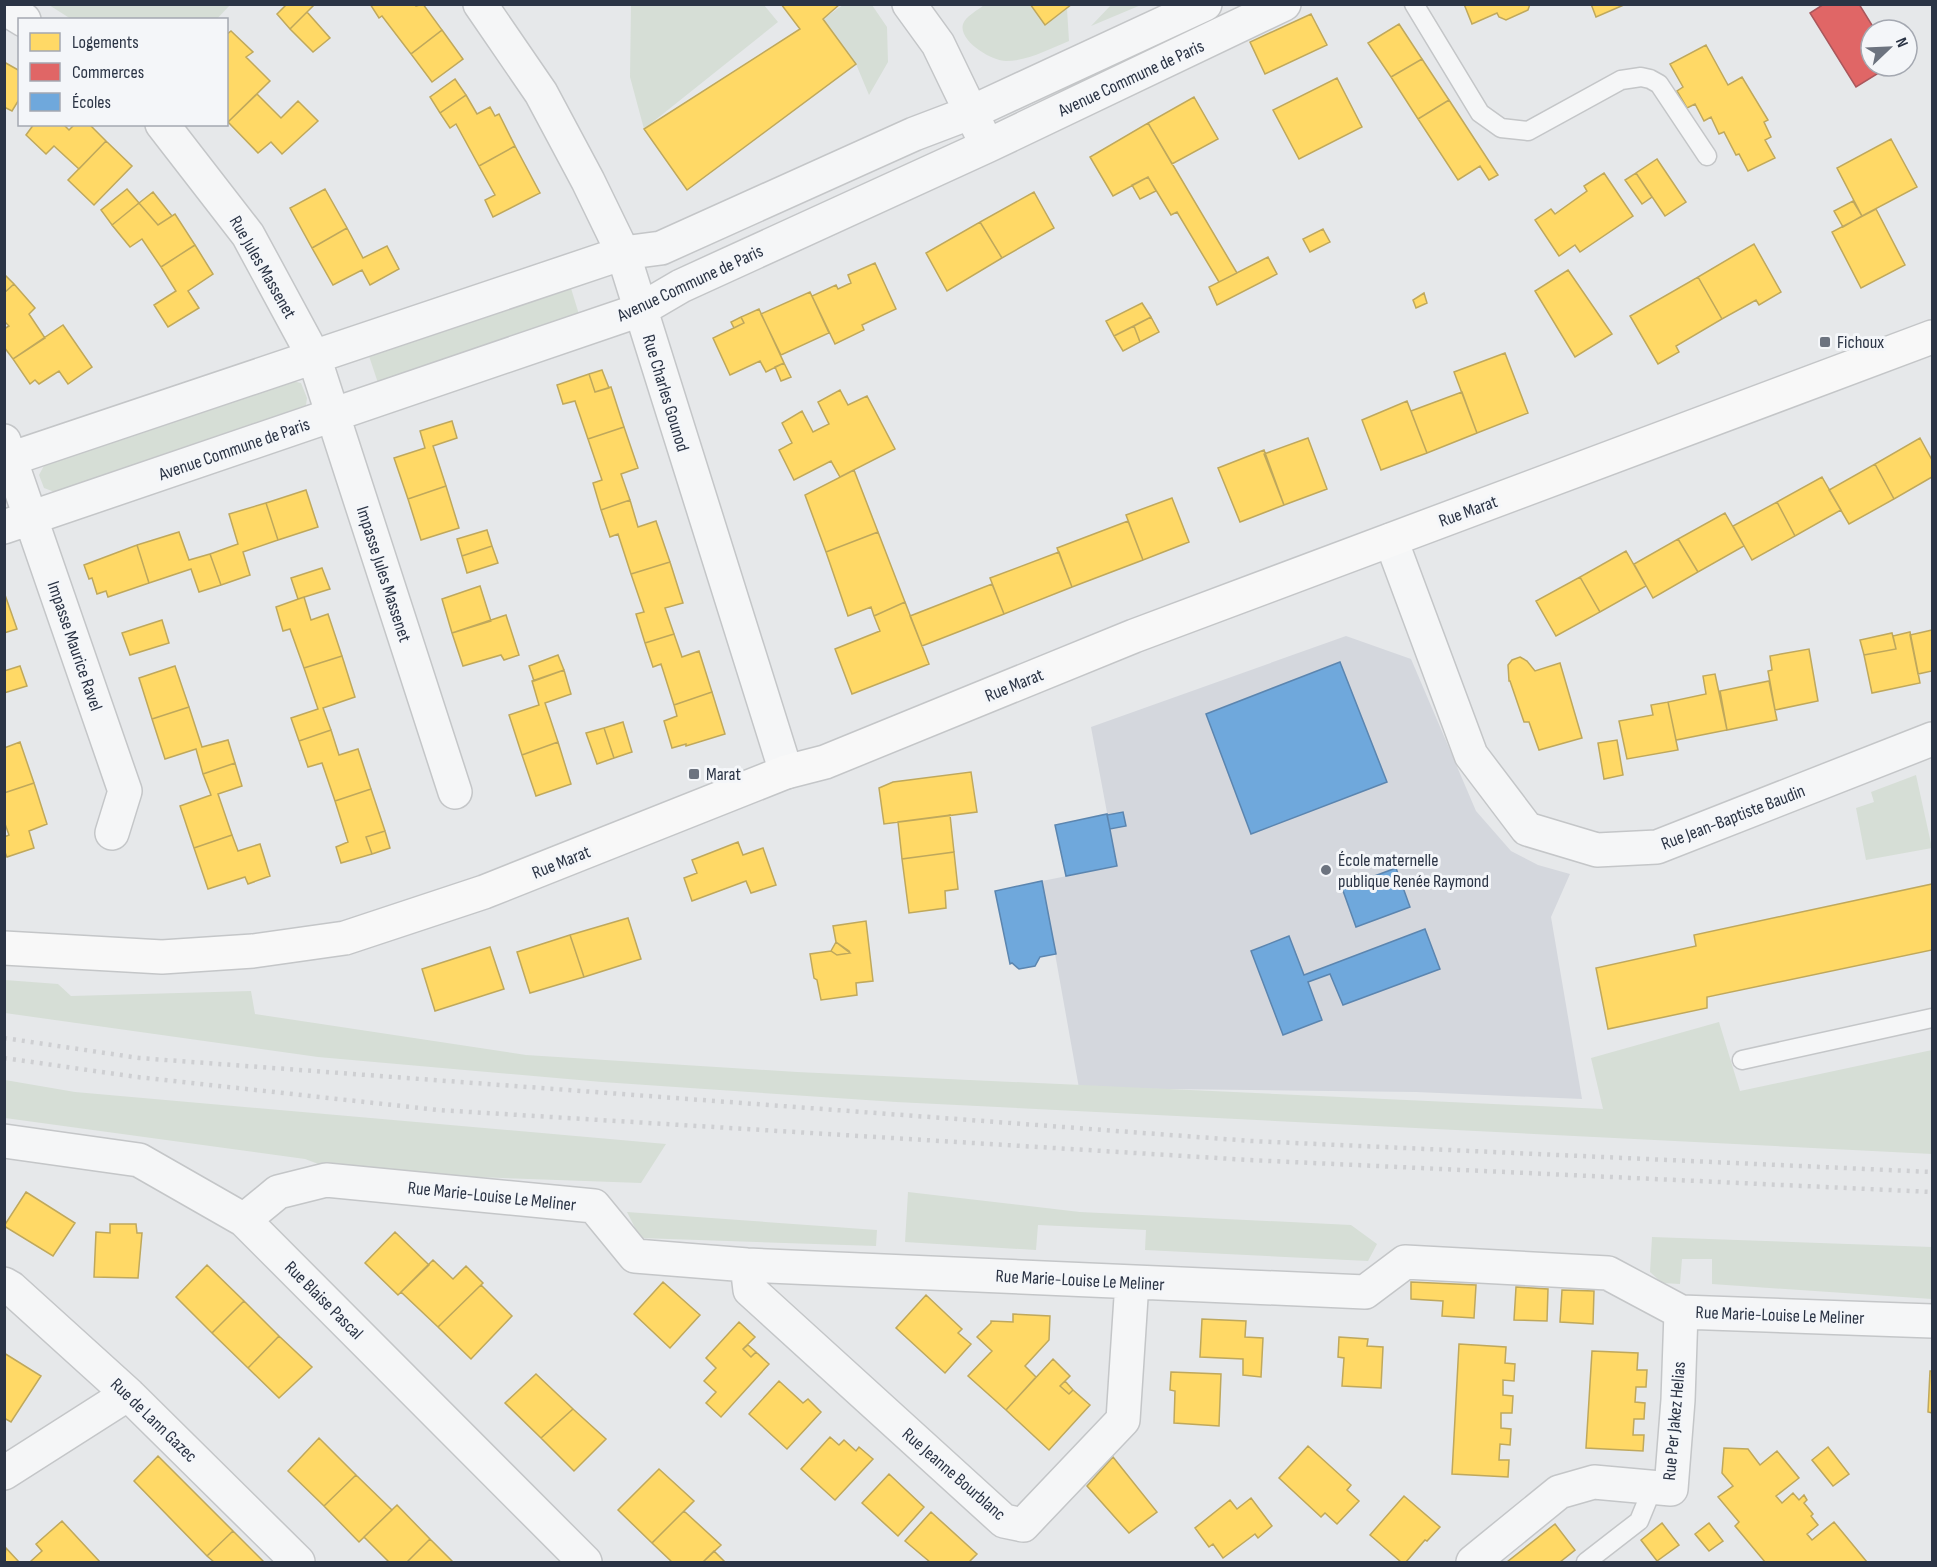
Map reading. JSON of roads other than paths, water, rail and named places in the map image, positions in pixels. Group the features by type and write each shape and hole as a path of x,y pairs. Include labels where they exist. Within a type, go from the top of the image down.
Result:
{"main road":[{"name":"Rue Marat","path":"4,948 162,957 253,951 345,938 484,892 786,772 825,762 1134,636 1932,337"},
{"name":"Rue Marat","path":"4,928 80,952"}],"street":[{"name":"Rue Charles Gounod","path":"480,4 541,93 623,253 786,772"},
{"path":"909,4 938,44 987,146"},
{"name":"Avenue Commune de Paris","path":"7,454 314,357 623,253 661,248 914,134 972,112 1205,4"},
{"name":"Avenue Commune de Paris","path":"18,522 640,310 681,286 987,146 1284,4"},
{"path":"4,8 21,18"},
{"name":"Rue Jules Massenet","path":"164,126 248,235 314,357"},
{"name":"Impasse Jules Massenet","path":"314,357 455,792"},
{"name":"Impasse Maurice Ravel","path":"7,454 18,522 125,791 112,833"},
{"name":"Rue Jean-Baptiste Baudin","path":"1391,540 1471,755 1527,829 1597,850 1657,847 1932,739"},
{"name":"Rue Blaise Pascal","path":"4,1141 139,1160 244,1220 585,1563"},
{"name":"Rue Marie-Louise Le Meliner","path":"244,1220 278,1192 326,1180 594,1206 635,1256 747,1265 1365,1292 1405,1262 1417,1262 1608,1273 1681,1312 1932,1321"},
{"name":"Rue Jeanne Bourblanc","path":"747,1265 750,1290 1004,1521 1023,1525 1124,1420 1132,1282"},
{"name":"Rue de Lann Gazec","path":"4,1284 128,1395 297,1563"},
{"name":"Rue Per Jakez Helias","path":"1473,1563 1559,1492 1594,1482 1671,1489 1678,1400 1681,1312"},
{"path":"4,1473 128,1395"}],"lane":[{"path":"1414,4 1480,113 1501,128 1528,131 1621,80 1641,77 1659,84 1707,156"},
{"path":"1742,1060 1932,1018"},
{"path":"1586,1563 1639,1521 1653,1487"}],"railway":[{"path":"4,1038 139,1058 1251,1141 1932,1172"},
{"path":"4,1058 137,1077 438,1110 1249,1160 1932,1192"}],"place":[{"name":"Fichoux","path":"1825,342"},
{"name":"Marat","path":"694,774"},
{"name":"École maternelle publique Renée Raymond","path":"1326,870"}]}
